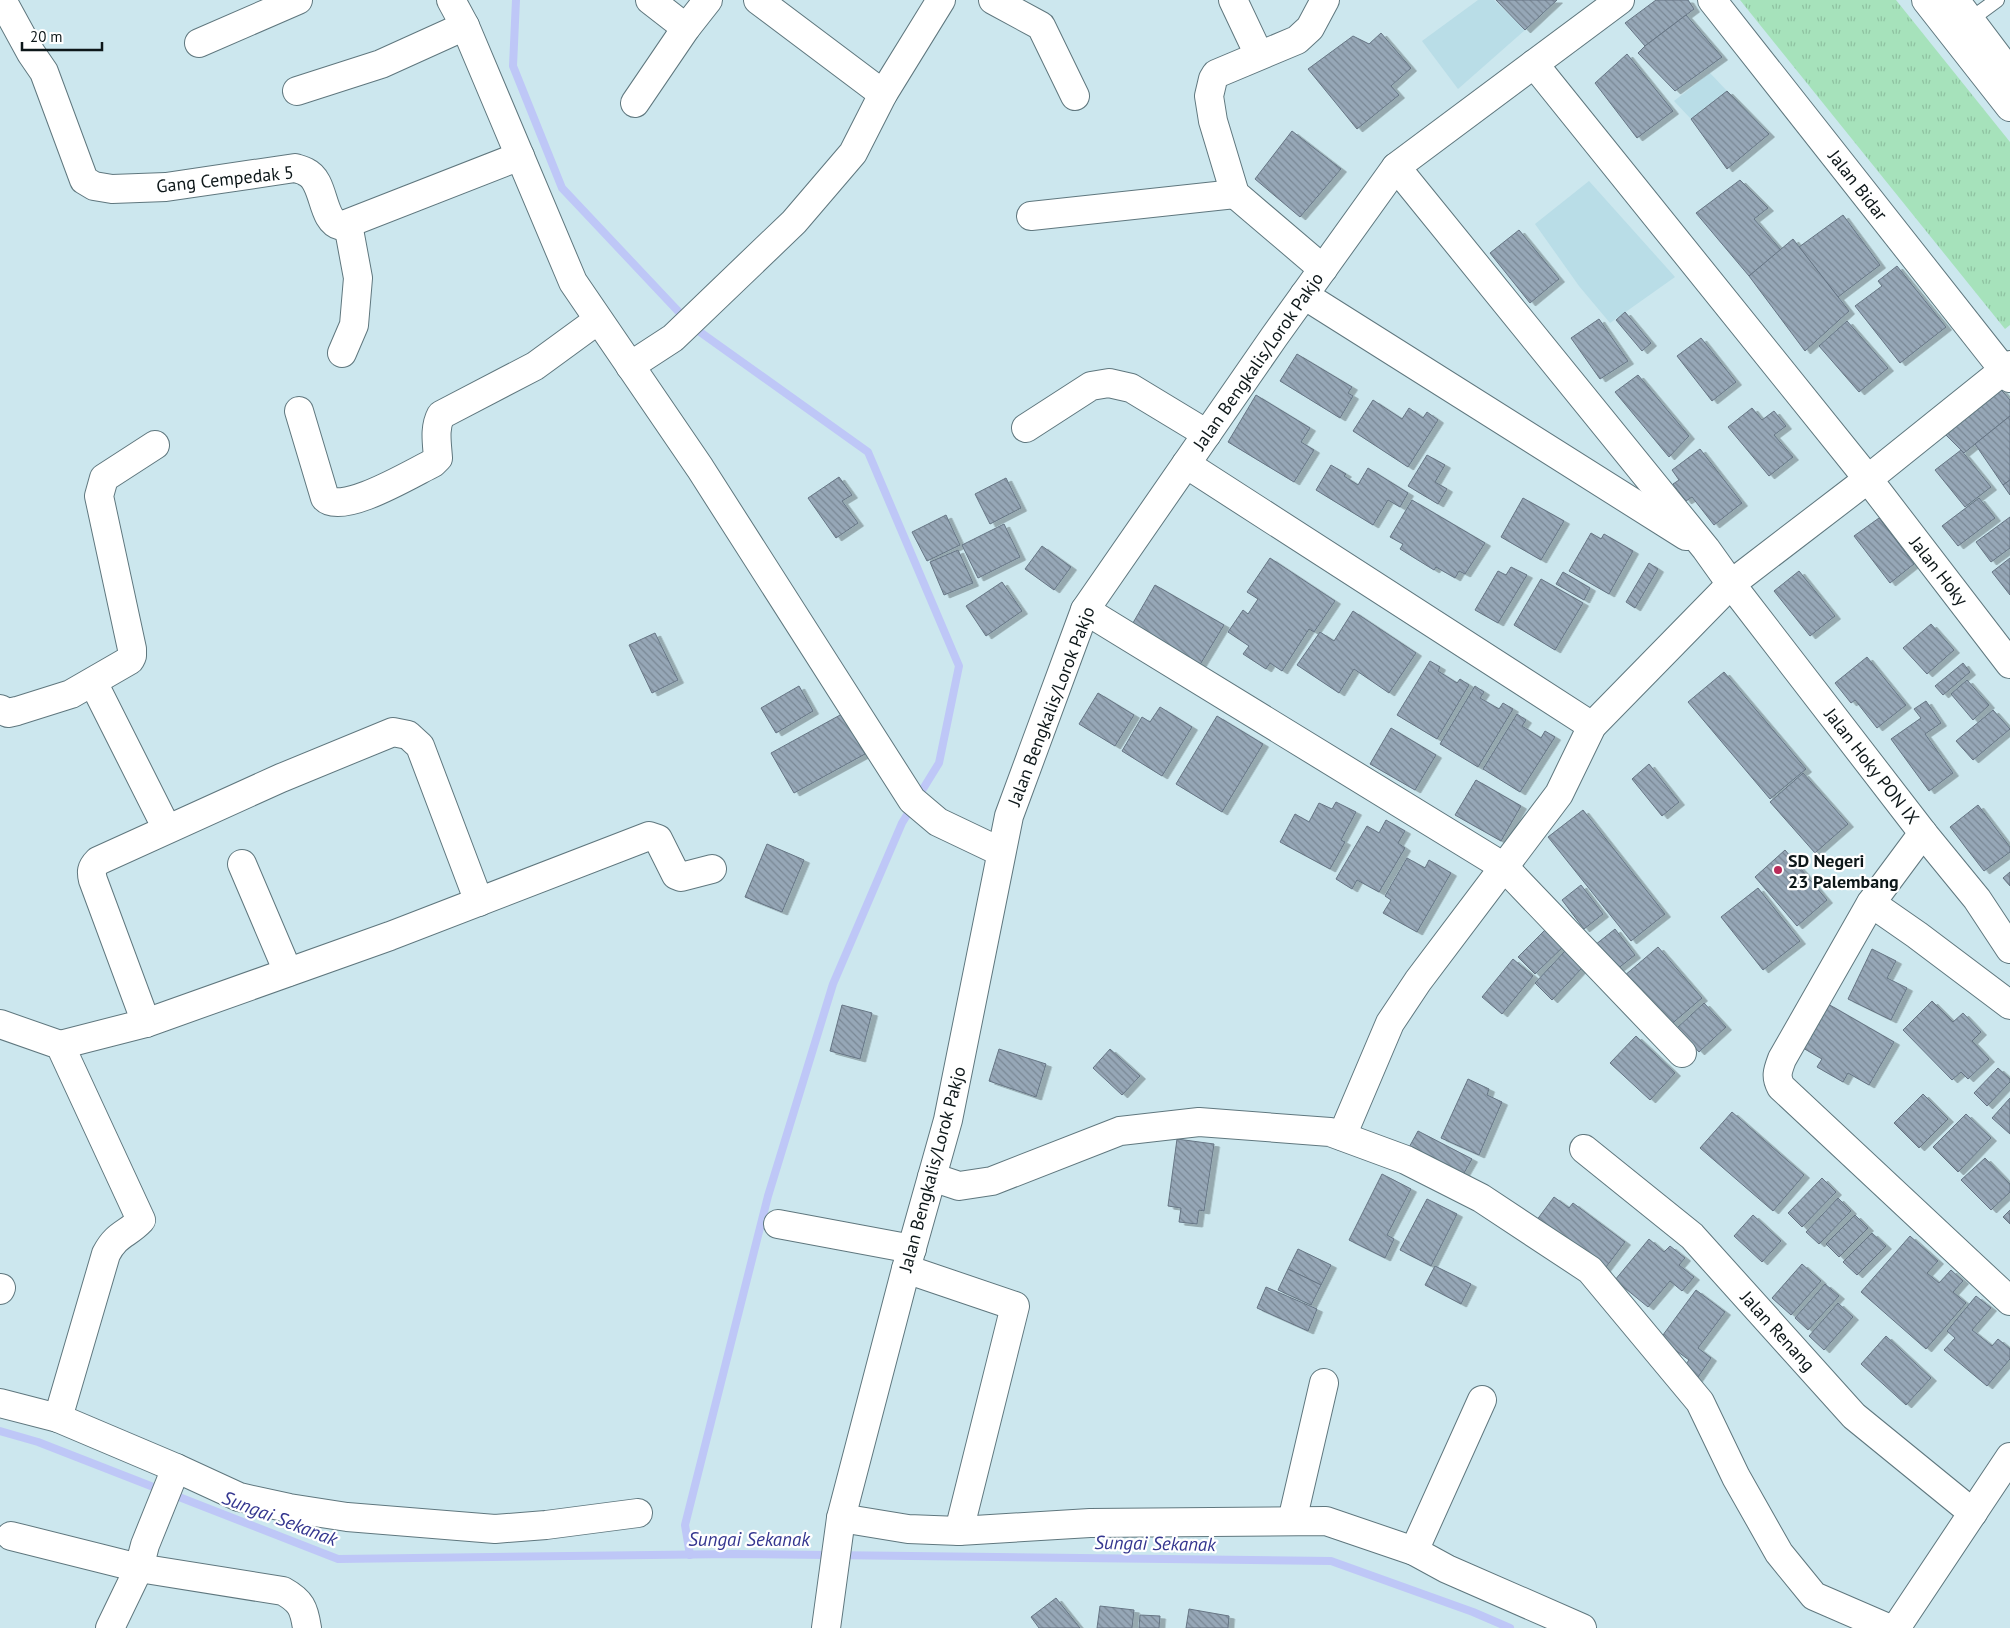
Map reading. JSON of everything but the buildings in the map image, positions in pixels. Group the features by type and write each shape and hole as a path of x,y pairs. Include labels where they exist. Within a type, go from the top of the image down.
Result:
{"street":[{"name":"Gang Cempedak 5","path":"2,0 31,53 44,72 84,180 94,186 112,189 166,187 295,168 307,172 316,181 330,218 336,225 348,224"},
{"path":"199,42 298,0"},
{"path":"451,0 465,26 573,282 700,468 912,800 938,822 1001,852"},
{"path":"650,0 686,28"},
{"path":"635,103 686,28 708,0"},
{"path":"758,0 883,94"},
{"path":"630,366 673,338 794,222 853,153 883,94 942,0"},
{"path":"994,0 1041,26 1075,96"},
{"path":"1233,0 1259,55"},
{"path":"1323,268 1234,194 1213,121 1210,96 1213,79 1216,74 1297,40 1310,28 1325,0"},
{"name":"Jalan Bengkalis/Lorok Pakjo","path":"826,1628 840,1522 909,1259 948,1120 1008,816 1085,610 1304,295 1396,167 1620,0"},
{"name":"Jalan Bidar","path":"1712,0 2008,371"},
{"path":"1926,0 1959,18 2010,73"},
{"path":"1959,18 2010,108"},
{"path":"297,90 381,64 465,26"},
{"name":"Jalan Hoky","path":"1534,64 1868,479 2010,664"},
{"path":"342,353 354,325 358,278 348,224 412,197 520,156"},
{"name":"Jalan Hoky PON IX","path":"1396,167 1706,549 1923,833 1977,899 2010,949"},
{"path":"1031,216 1234,194"},
{"path":"1304,295 1706,549"},
{"path":"299,411 325,498 328,501 335,502 359,499 433,463 438,458 437,431 441,415 536,366 598,320"},
{"path":"1342,1136 1390,1023 1418,981 1559,794 1592,726 1731,584 2008,371"},
{"path":"1026,428 1091,386 1109,383 1131,388 1207,434"},
{"path":"0,708 8,713 72,694 126,664 132,656 99,496 104,478 155,444"},
{"path":"1186,464 1592,726"},
{"path":"1085,610 1504,867 1682,1053"},
{"path":"92,682 167,829"},
{"path":"146,1023 92,880 91,872 98,861 281,778 393,732 408,736 420,746 479,902"},
{"path":"1923,833 1871,903 1782,1059 1776,1073 1781,1087 2010,1301"},
{"path":"0,1024 60,1045 146,1023 479,902 649,836 658,839 676,875 681,877 712,869"},
{"path":"242,864 288,972"},
{"path":"1871,903 2010,1005"},
{"path":"58,1418 106,1254 116,1238 136,1226 140,1220 60,1045"},
{"path":"932,1177 959,1186 992,1181 1120,1131 1199,1122 1330,1132 1406,1160 1481,1198 1590,1270 1700,1402 1736,1477 1779,1554 1802,1582 1814,1596 1888,1628"},
{"name":"Jalan Renang","path":"1584,1148 1692,1236 1854,1416 1973,1513"},
{"path":"778,1224 909,1259 1015,1306 959,1531"},
{"path":"1292,1521 1324,1383"},
{"path":"1414,1551 1482,1400"},
{"path":"0,1403 58,1418 174,1473 239,1497 290,1508 347,1517 495,1529 546,1525 638,1513"},
{"path":"1896,1628 2010,1457"},
{"path":"110,1628 139,1568 151,1531 174,1473"},
{"path":"840,1522 908,1529 959,1531 1090,1524 1326,1521 1414,1551 1447,1569 1582,1628"},
{"path":"11,1536 139,1568 283,1591 294,1597 304,1610 306,1628"}],"lane":[{"path":"1959,18 1997,0"}],"shaded area":[{"path":"1478,0 1494,0 1525,30 1458,89 1422,41"},
{"path":"1710,73 1727,91 1691,119 1674,101"},
{"path":"1589,181 1675,277 1610,323 1579,286 1535,224"}],"green space":[{"path":"1740,0 1896,0 2010,142 2010,325 2005,329"}],"waterway":[{"path":"516,0 513,66 562,188 693,327 868,452 959,666 939,763 902,823 833,984 768,1196 685,1525 690,1555"},
{"name":"Sungai Sekanak","path":"0,1431 38,1442 338,1559 732,1554 1331,1561 1473,1612 1510,1628"}],"place":[{"name":"SD Negeri 23 Palembang","path":"1778,870"}]}
